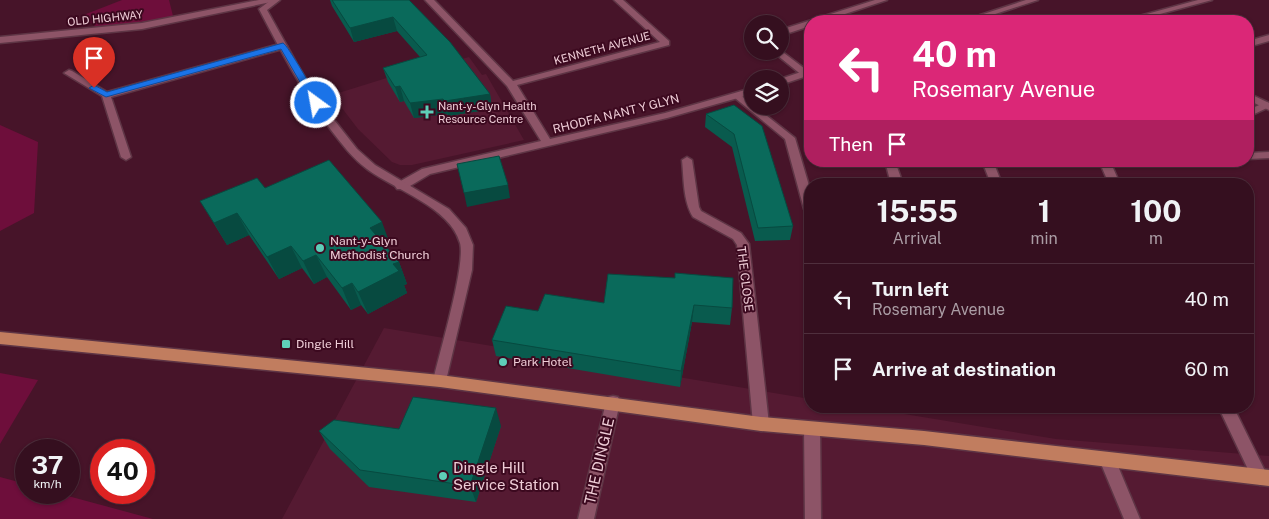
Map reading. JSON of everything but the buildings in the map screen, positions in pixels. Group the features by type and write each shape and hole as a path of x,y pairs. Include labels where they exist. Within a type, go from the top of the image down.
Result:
{"main road":[{"path":"0,338 440,381 613,402 762,424 924,438 1264,478"}],"street":[{"name":"OLD HIGHWAY","path":"0,40 142,26 271,0"},
{"path":"276,0 263,9 292,64 316,103 353,151 371,167 444,212 460,228 467,245 466,270 440,381"},
{"path":"429,0 511,84 548,144"},
{"name":"KENNETH AVENUE","path":"511,84 666,43 618,0"},
{"path":"835,15 883,0"},
{"path":"985,15 1034,0"},
{"path":"1149,15 1208,0"},
{"path":"789,30 804,25"},
{"path":"1254,42 1269,38"},
{"path":"106,95 283,46"},
{"path":"789,60 804,70"},
{"path":"69,73 106,95 126,157"},
{"path":"789,79 804,74"},
{"name":"RHODFA NANT Y GLYN","path":"401,186 426,171 548,144 744,94"},
{"path":"738,96 790,138 804,187"},
{"path":"1254,99 1268,106"},
{"path":"1254,112 1268,106"},
{"path":"1254,156 1269,155"},
{"name":"THE CLOSE","path":"687,160 693,207 697,214 737,236 743,244 762,424"},
{"name":"THE DINGLE","path":"586,519 613,402"},
{"path":"1229,413 1264,478"},
{"path":"812,428 813,519"},
{"path":"1107,459 1132,519"}],"shaded area":[{"path":"122,0 169,0 174,20 101,30 81,16"},
{"name":"Nant-y-Glyn Health Resource Centre","path":"469,57 482,75 486,74 524,140 412,165 400,165 392,162 358,129 332,95 406,72 408,74"},
{"path":"0,125 38,142 34,213 0,231"},
{"path":"384,328 804,398 804,413 898,413 1056,439 1269,456 1269,519 282,519"},
{"path":"0,373 38,380 0,444"},
{"path":"0,477 15,481 15,504 80,504 80,499 90,502 90,504 98,504 153,519 0,519"}],"place":[{"name":"Nant-y-Glyn Health Resource Centre","path":"427,112"},
{"name":"Nant-y-Glyn Methodist Church","path":"320,248"},
{"name":"Dingle Hill","path":"286,344"},
{"name":"Park Hotel","path":"503,362"},
{"name":"Dingle Hill Service Station","path":"443,476"}],"route":[{"path":"94,88 106,95 283,46 316,103"}]}
